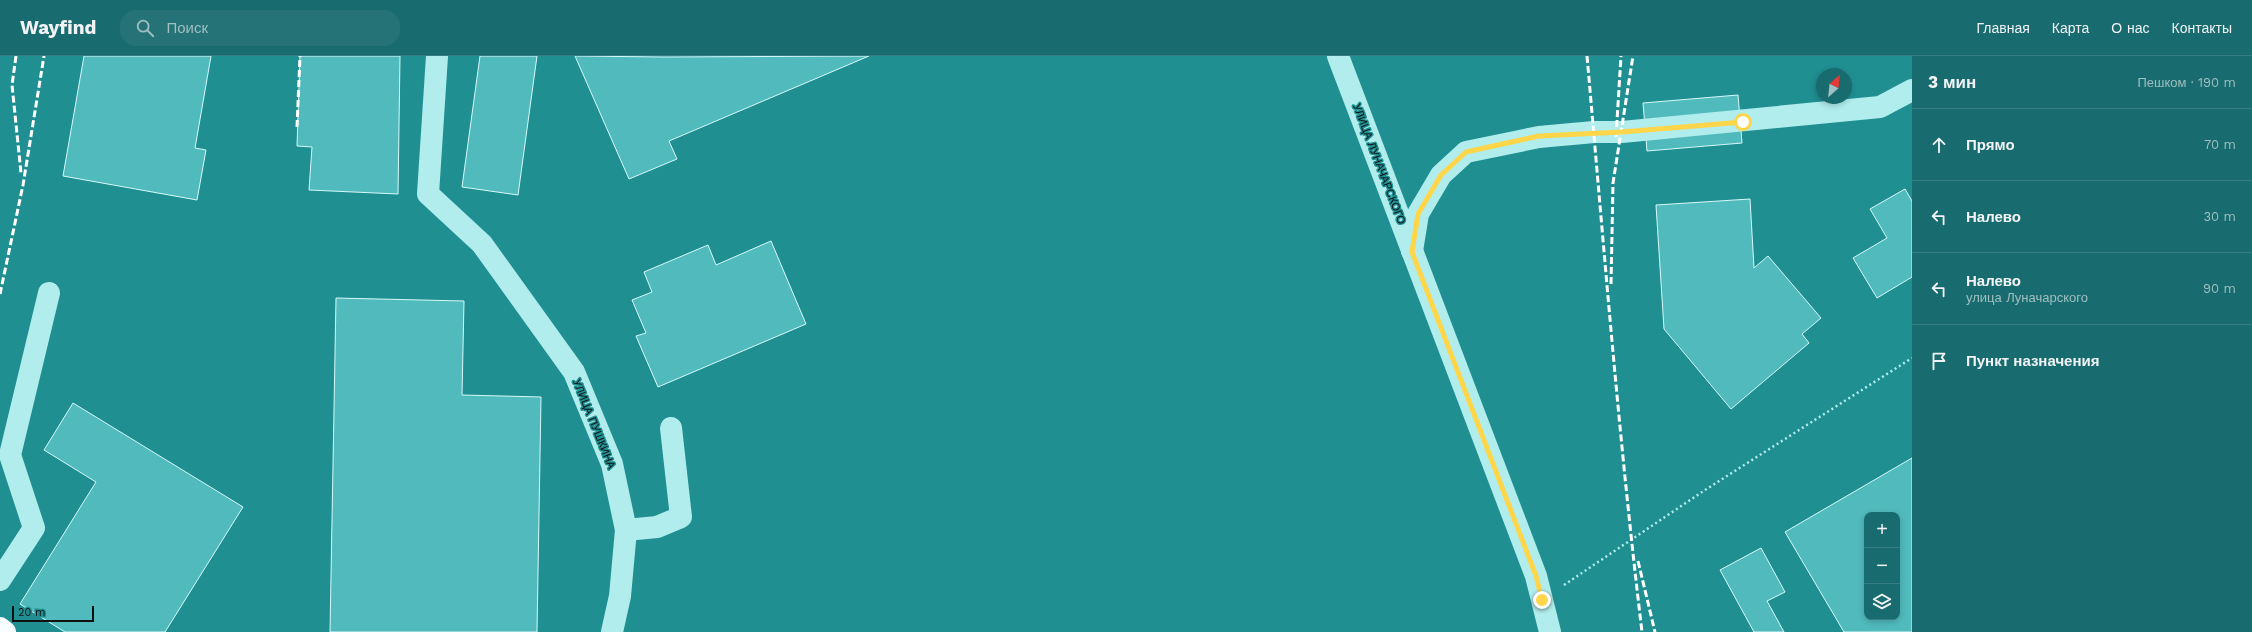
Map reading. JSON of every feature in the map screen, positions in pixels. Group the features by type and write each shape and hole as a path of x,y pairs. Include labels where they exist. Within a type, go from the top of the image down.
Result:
{"main road":[{"path":"0,628 5,632"}],"street":[{"name":"УЛИЦА ПУШКИНА","path":"437,56 428,194 482,244 574,372 612,464 626,530 620,596 612,632"},
{"name":"УЛИЦА ЛУНАЧАРСКОГО","path":"1338,56 1536,576 1550,632"},
{"path":"1412,252 1418,214 1441,175 1466,152 1539,136 1630,132 1880,107 1912,90"},
{"path":"0,580 34,528 10,455 49,293"},
{"path":"626,530 657,527 681,517 671,428"}],"path":[{"path":"1542,600 1705,490 1912,358"}],"building":[{"path":"84,56 211,56 195,148 206,150 197,200 63,176"},
{"path":"300,56 400,56 398,194 309,190 312,147 297,146"},
{"path":"480,56 537,56 518,195 462,187"},
{"path":"575,56 869,56 669,141 677,159 629,179"},
{"path":"1738,95 1742,143 1647,151 1643,103"},
{"path":"1905,189 1912,201 1912,277 1877,298 1853,258 1887,238 1870,209"},
{"path":"1750,199 1754,268 1768,256 1821,318 1802,334 1809,343 1731,409 1664,329 1656,205"},
{"path":"771,241 806,324 658,387 636,336 646,333 632,300 652,292 644,272 708,245 716,265"},
{"path":"336,298 464,301 462,395 541,397 537,632 330,632"},
{"path":"73,403 243,507 165,632 65,632 20,604 96,482 44,450"},
{"path":"1912,458 1912,632 1844,632 1785,532"},
{"path":"1761,548 1785,592 1767,601 1784,632 1754,632 1720,570"}],"railway":[{"path":"16,56 12,85 21,173"},
{"path":"0,294 23,185 44,56"},
{"path":"297,127 300,56"},
{"path":"1587,56 1619,416 1642,632"},
{"path":"1616,137 1621,56"},
{"path":"1611,284 1613,183 1633,56"},
{"path":"1638,561 1655,632"}],"route":[{"path":"1542,600 1536,576 1412,252 1418,214 1441,175 1466,152 1539,136 1594,132 1622,132 1743,122"}]}
